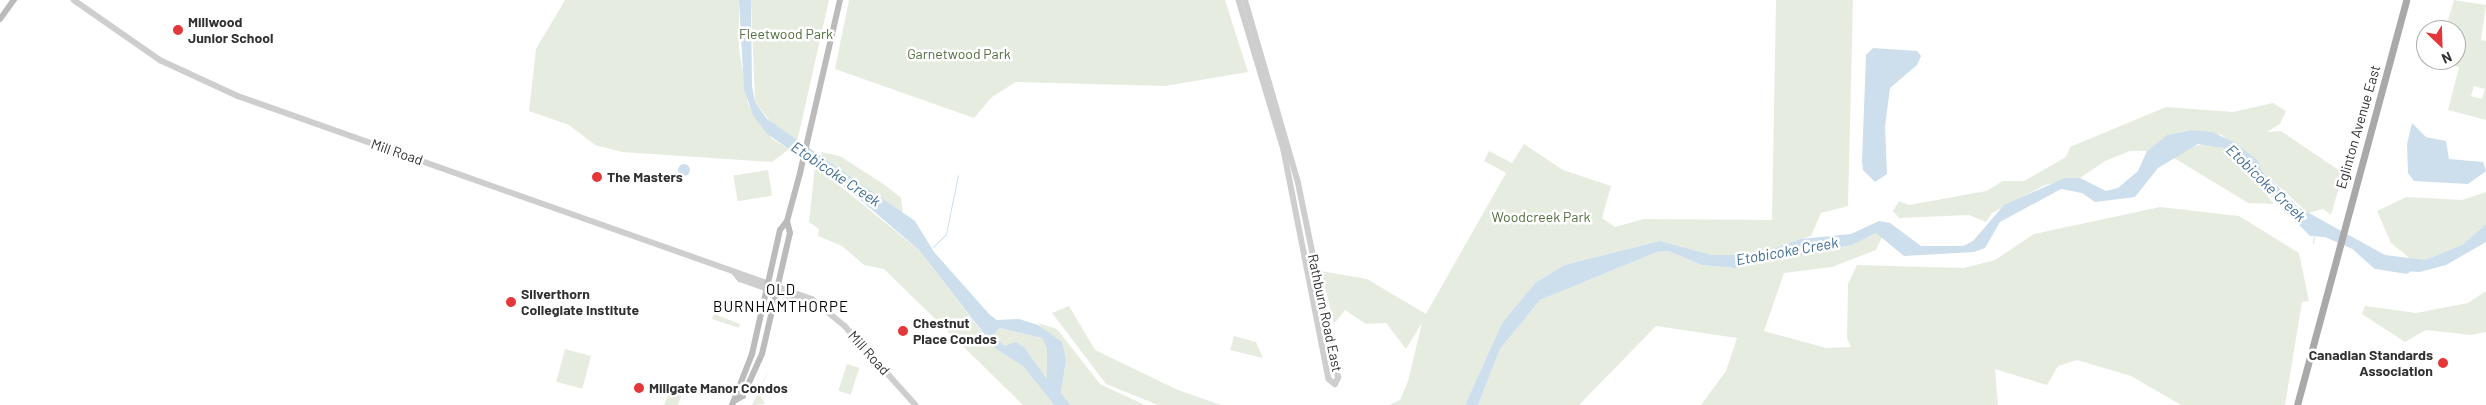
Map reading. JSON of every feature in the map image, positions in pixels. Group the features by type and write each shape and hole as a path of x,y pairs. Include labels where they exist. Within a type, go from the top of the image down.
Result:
{"main road":[{"path":"0,20 14,0"},
{"path":"734,402 766,289 780,230 790,213 840,0"},
{"name":"Eglinton Avenue East","path":"2297,405 2333,261 2406,0"},
{"path":"734,402 756,373 790,233 787,221"}],"street":[{"name":"Mill Road","path":"74,0 160,60 238,96 735,272 768,280 812,299 817,306"},
{"name":"Rathburn Road East","path":"1239,0 1284,150 1329,379 1335,384 1338,378 1298,183 1245,0"},
{"name":"Mill Road","path":"735,272 740,279 817,306 845,326 916,405"}],"green space":[{"path":"565,0 739,0 739,48 748,104 772,139 789,149 772,162 622,152 595,145 569,125 529,111 536,49"},
{"name":"Fleetwood Park","path":"751,0 829,0 797,142 773,125 755,102"},
{"name":"Garnetwood Park","path":"849,0 1225,0 1248,72 1165,86 1016,82 992,97 974,118 835,69"},
{"name":"Woodcreek Park","path":"1776,0 1853,0 1848,206 1821,213 1811,236 1756,255 1712,255 1660,241 1564,265 1535,283 1502,323 1465,405 1389,405 1400,400 1408,381 1422,323 1406,349 1386,323 1366,324 1345,310 1334,324 1321,271 1367,279 1426,314 1506,173 1484,161 1489,151 1512,163 1524,144 1563,170 1611,186 1602,218 1615,227 1644,219 1772,220"},
{"path":"2454,0 2486,5 2481,40 2486,41 2486,120 2448,110 2458,70 2466,70 2466,20 2448,20","holes":["2474,86 2485,89 2482,99 2471,96"]},
{"path":"2273,103 2286,111 2280,124 2267,132 2281,131 2343,173 2331,215 2323,209 2308,213 2222,135 2192,130 2167,135 2147,151 2130,151 2105,161 2080,178 2045,185 1992,213 1986,222 1969,215 1899,218 1893,211 1899,201 1909,205 1986,191 2003,181 2024,181 2066,157 2070,147 2166,107 2233,112"},
{"path":"2207,143 2224,148 2238,160 2274,204 2248,203 2174,158 2187,148"},
{"path":"821,152 840,156 885,185 901,198 903,213 822,157"},
{"path":"815,166 919,250 988,340 1024,367 1054,405 1023,405 884,269 864,265 842,246 818,236 819,229 809,222"},
{"path":"768,170 772,196 737,201 733,175"},
{"path":"2486,192 2486,224 2462,245 2425,260 2413,261 2391,243 2377,211 2406,197 2462,200"},
{"path":"2160,207 2239,216 2299,253 2309,301 2302,302 2285,405 2181,405 2131,376 2077,360 2058,366 2047,385 1995,369 1998,405 1701,405 1726,371 1737,338 1656,326 1579,405 1478,405 1500,349 1540,300 1657,252 1668,251 1702,265 1735,268 1852,245 1876,233 1882,237 1876,250 1832,267 1784,273 1764,331 1826,348 1851,347 1847,338 1848,284 1857,265 1964,268 1995,260 2034,234"},
{"path":"2486,291 2486,332 2471,335 2426,330 2405,342 2362,314 2365,306 2416,313 2468,303"},
{"path":"1069,306 1095,350 1178,390 1221,405 1158,405 1106,384 1052,313"},
{"path":"714,314 740,324 739,328 712,319"},
{"path":"1038,323 1057,329 1100,384 1145,405 1071,405 1061,393 1066,360"},
{"path":"1000,328 1042,338 1047,349 1047,379 1024,347 1005,346 998,339 995,333"},
{"path":"1234,336 1256,342 1263,358 1230,350"},
{"path":"565,349 591,356 582,389 556,382"},
{"path":"847,364 859,368 851,395 838,391"},
{"path":"769,369 762,386 769,389 760,395 765,404 752,405"},
{"path":"674,384 683,391 678,405 664,405"}],"water":[{"name":"Etobicoke Creek","path":"739,0 751,0 752,86 755,102 767,119 915,221 934,252 990,315 997,320 1019,319 1038,325 1062,342 1066,360 1061,393 1071,405 1054,405 1024,367 995,348 919,250 850,191 767,134 753,115 744,89","holes":["1000,328 1042,338 1047,349 1047,379 1024,347 1015,342 1005,346 995,333"]},
{"path":"1873,48 1917,51 1921,56 1917,65 1890,88 1885,126 1887,174 1875,182 1863,170 1862,161 1866,55"},
{"path":"2412,123 2426,137 2446,141 2449,159 2483,162 2486,171 2468,184 2414,181 2408,173 2407,144"},
{"name":"Etobicoke Creek","path":"2192,130 2212,132 2236,143 2258,161 2261,170 2298,207 2385,255 2425,260 2462,245 2486,224 2486,242 2446,265 2420,272 2403,271 2325,237 2310,236 2224,148 2198,144 2158,168 2135,197 2095,202 2082,193 2061,189 2000,222 1985,248 1974,252 1904,256 1876,233 1852,245 1735,268 1702,265 1668,251 1657,252 1540,300 1500,349 1478,405 1465,405 1502,323 1535,283 1564,265 1660,241 1712,255 1756,255 1801,239 1851,234 1879,221 1890,223 1921,246 1963,246 1973,241 2004,205 2065,178 2080,178 2106,191 2118,188 2138,171 2147,151 2167,135"},
{"path":"684,164 690,170 684,176 678,170"}],"waterway":[{"path":"933,247 946,234 958,175"},
{"path":"2313,243 2314,237"},
{"name":"Etobicoke Creek","path":"2357,247 2376,264 2406,269"}],"place":[{"name":"Millwood Junior School","path":"178,30"},
{"name":"The Masters","path":"597,177"},
{"name":"Silverthorn Collegiate Institute","path":"511,302"},
{"name":"Chestnut Place Condos","path":"903,331"},
{"name":"Canadian Standards Association","path":"2443,363"},
{"name":"Millgate Manor Condos","path":"639,388"}],"district":[{"name":"OLD BURNHAMTHORPE","path":"781,298"}]}
